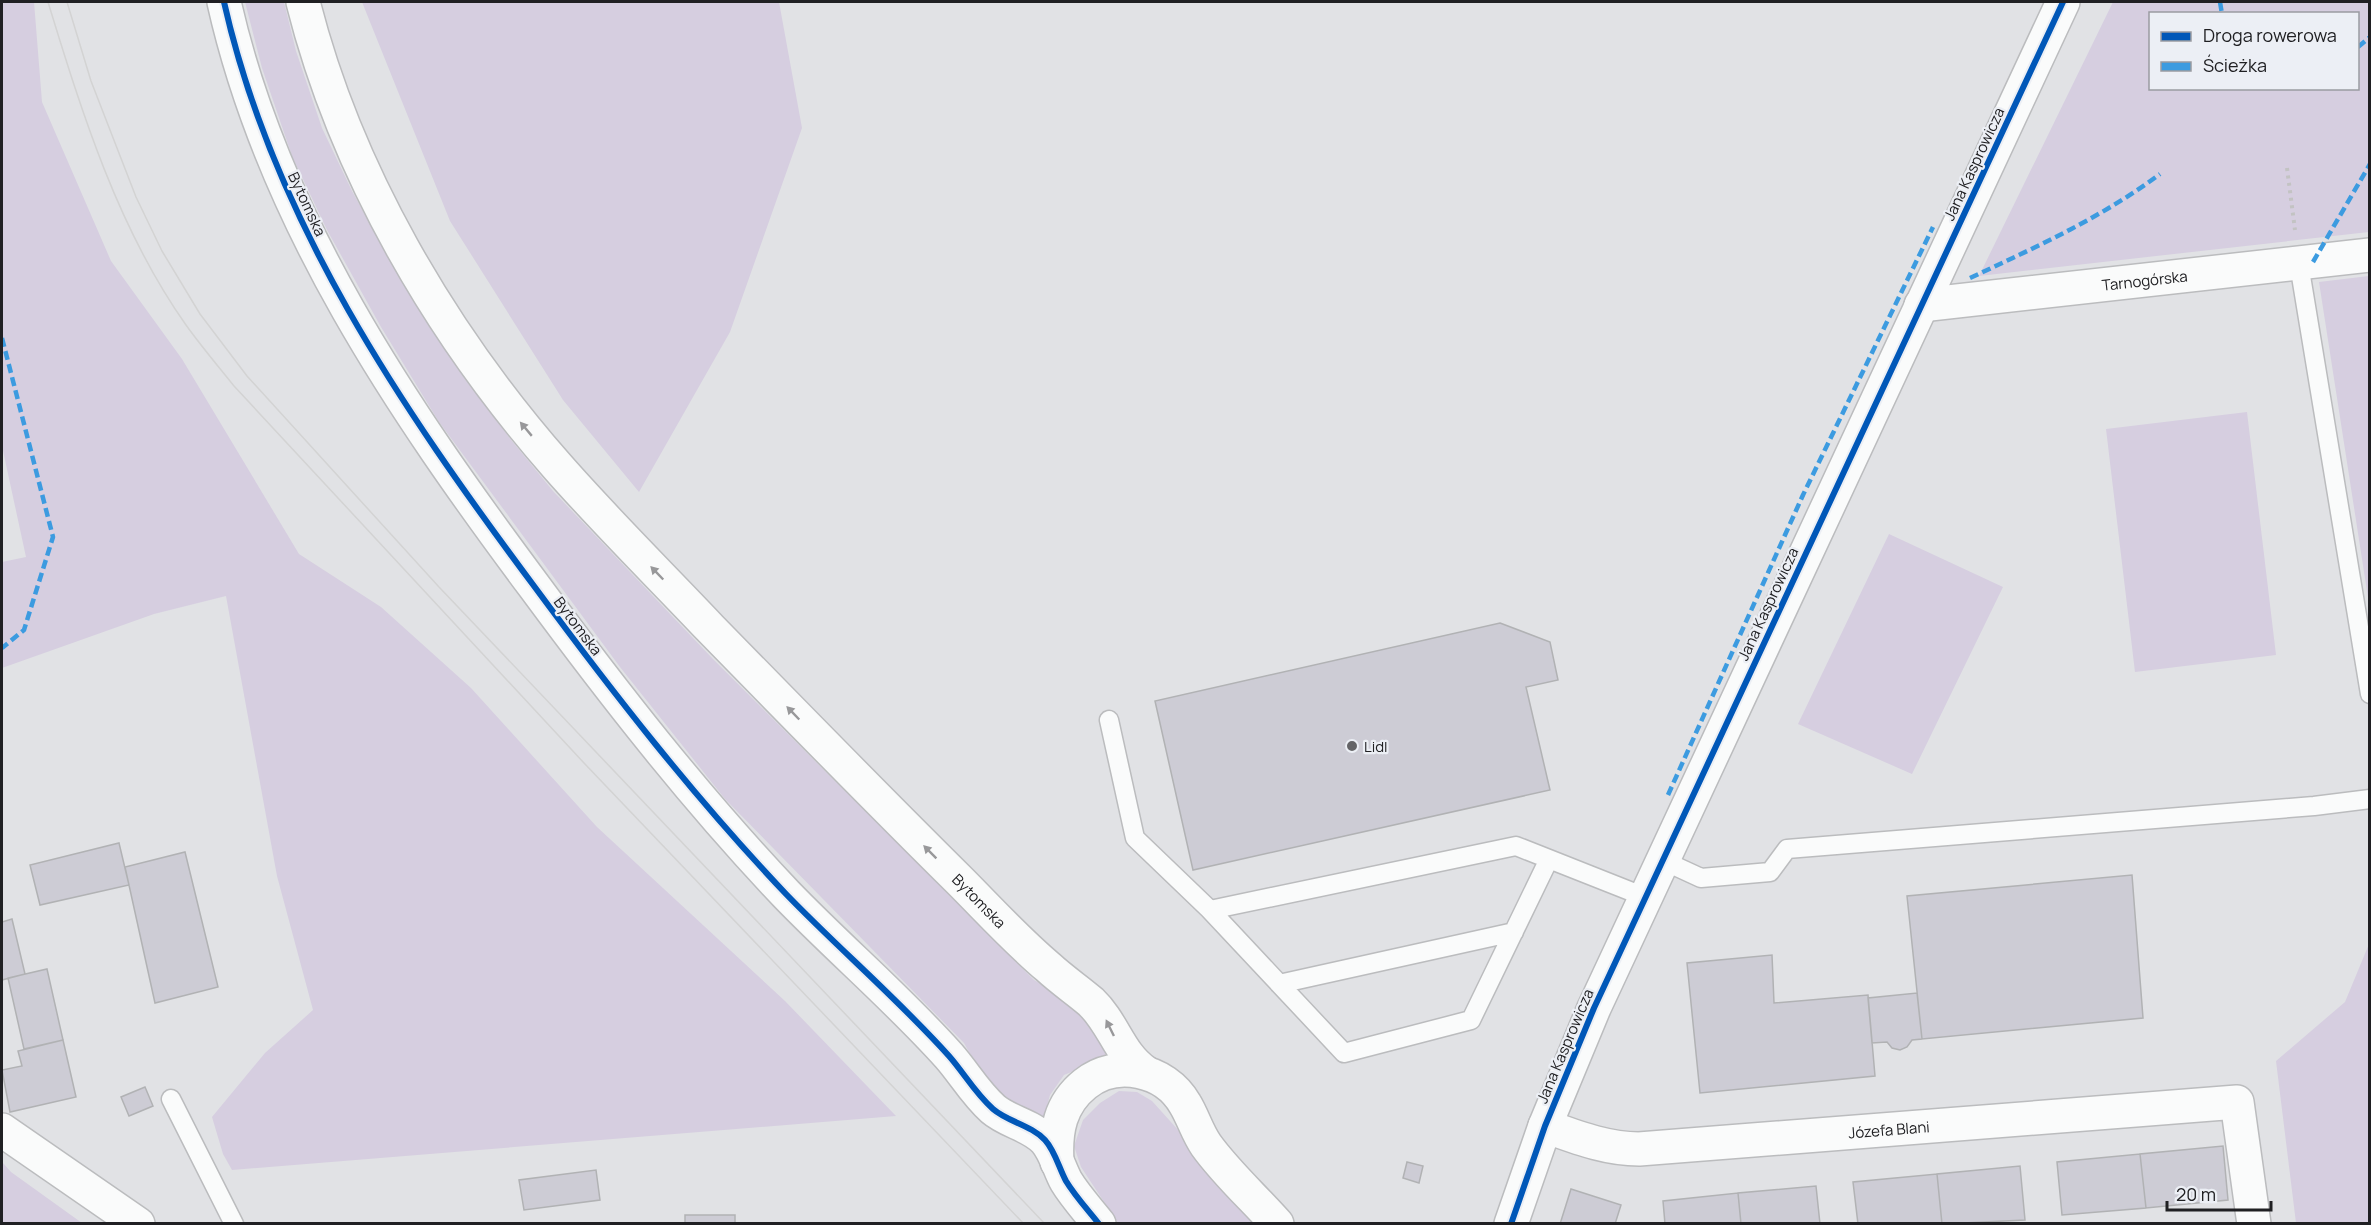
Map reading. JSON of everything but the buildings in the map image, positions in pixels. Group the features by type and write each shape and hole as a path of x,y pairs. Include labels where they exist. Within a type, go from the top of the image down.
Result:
{"street":[{"name":"Bytomska","path":"224,2 233,42 257,117 286,190 326,271 421,427 466,495 628,713 711,814 787,894 950,1056 992,1108 1044,1139 1067,1183 1099,1224"},
{"name":"Bytomska","path":"303,2 331,97 359,162 391,225 440,307 512,412 602,515 852,774 1046,966 1091,1003 1105,1018 1122,1051 1133,1064 1177,1092 1207,1145 1277,1224"},
{"name":"Jana Kasprowicza","path":"1511,1224 1545,1126 1594,1008 2063,2"},
{"name":"Tarnogórska","path":"1921,305 2370,255"},
{"path":"1057,1162 1058,1124 1064,1108 1075,1092 1108,1071 1124,1069 1145,1072"},
{"name":"Józefa Blani","path":"1545,1126 1619,1149 1639,1149 2237,1102 2254,1224"},
{"path":"2,1130 138,1224"}],"lane":[{"path":"2299,264 2370,694"},
{"path":"1109,720 1135,838 1210,910 1344,1053 1471,1020 1549,859"},
{"path":"1662,860 1701,878 1713,877 1770,872 1786,849 2303,807 2370,799"},
{"path":"1210,910 1516,846 1645,897"},
{"path":"1279,984 1514,932"},
{"path":"171,1099 234,1224"}],"path":[{"path":"2287,168 2299,264"}],"shaded area":[{"path":"2,2 34,2 42,102 111,261 182,359 299,554 381,607 471,688 597,827 785,1001 896,1116 232,1170 223,1154 212,1117 265,1053 313,1010 277,876 226,596 154,614 2,668 2,562 26,557 2,446"},
{"path":"245,2 284,2 296,51 322,128 352,191 406,289 465,379 553,491 713,659 1034,980 1080,1008 1105,1049 1105,1058 1064,1075 1050,1095 1044,1117 1041,1118 1008,1104 979,1070 964,1043 725,799 620,667 439,422 381,327 327,230 292,156 262,68"},
{"path":"362,2 779,2 802,128 730,332 639,492 563,400 450,221"},
{"path":"2113,2 2369,2 2369,232 1979,276"},
{"path":"2370,276 2369,604 2319,282"},
{"path":"2247,412 2276,655 2135,672 2106,429"},
{"path":"1889,534 2003,587 1912,774 1798,724"},
{"path":"2369,944 2369,1223 2296,1223 2276,1061 2345,1002"},
{"path":"1119,1091 1137,1092 1152,1101 1262,1223 1118,1223 1081,1167 1074,1146 1083,1120 1100,1103"},
{"path":"2,1162 11,1172 82,1223 2,1223"}],"tram line":[{"path":"48,2 74,86 121,210 162,288 210,356 234,386 584,763 1024,1224"},
{"path":"67,2 91,81 136,197 162,251 200,314 247,376 439,587 1045,1224"}],"marked path":[{"path":"2220,2 2222,12"},
{"path":"2359,46 2370,37"},
{"path":"2313,262 2370,164"},
{"path":"1970,278 2091,218 2160,174"},
{"path":"1668,795 1803,495 1933,227"},
{"path":"2,338 53,537 24,630 2,648"}],"cycle path":[{"path":"224,2 246,82 275,160 309,236 348,309 391,381 485,519 624,705 719,820 786,894 930,1035 993,1109 1045,1140 1077,1198 1099,1224"},
{"path":"1511,1224 1545,1126 1594,1008 2063,2"}],"place":[{"name":"Lidl","path":"1352,746"}]}
